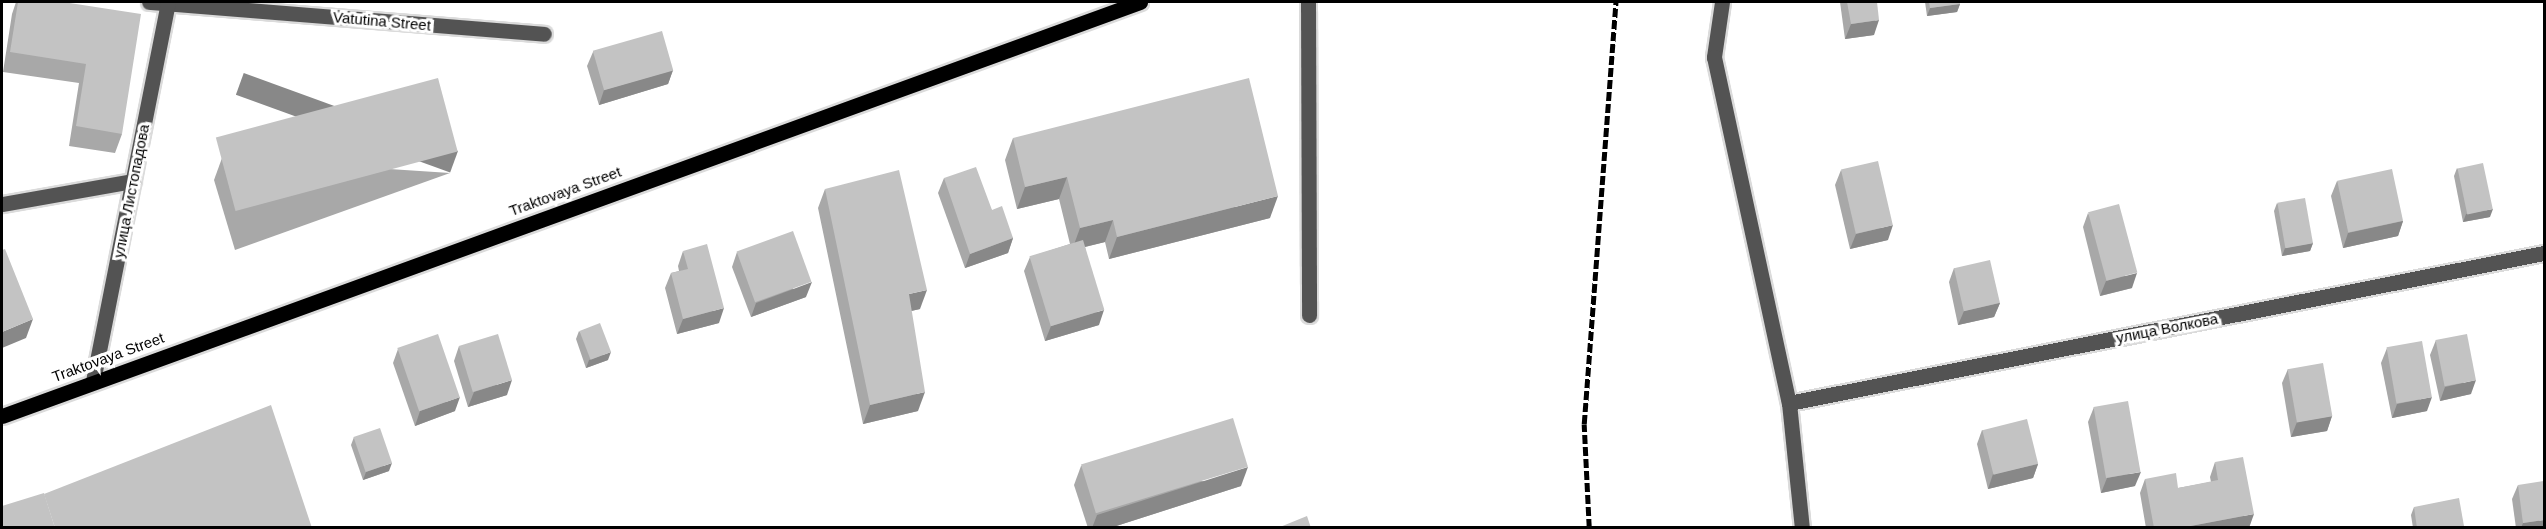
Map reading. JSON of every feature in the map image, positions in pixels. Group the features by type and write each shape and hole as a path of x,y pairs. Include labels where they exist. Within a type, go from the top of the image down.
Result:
{"main road":[{"name":"Traktovaya Street","path":"2,416 1140,2"}],"street":[{"name":"Vatutina Street","path":"149,2 544,34"},
{"path":"1308,2 1309,315"},
{"path":"1722,2 1714,57 1789,403 1802,528"},
{"name":"улица Листопадова","path":"93,381 168,3"},
{"path":"2,204 133,181"},
{"name":"улица Волкова","path":"1789,403 2544,253"}],"building":[{"path":"18,2 63,2 141,14 122,134 76,126 86,64 10,52"},
{"path":"1847,2 1877,2 1879,20 1851,24"},
{"path":"1929,2 1959,2 1960,4 1930,8"},
{"path":"662,31 673,70 604,90 593,51"},
{"path":"438,78 458,151 236,211 216,138"},
{"path":"1249,78 1278,196 1117,237 1113,220 1080,228 1067,177 1025,187 1013,138"},
{"path":"1878,161 1893,225 1856,234 1841,170"},
{"path":"2483,163 2493,209 2467,214 2458,168"},
{"path":"976,167 992,210 1002,206 1013,238 970,254 944,178"},
{"path":"2392,169 2403,221 2348,232 2337,181"},
{"path":"899,170 927,290 909,294 925,392 870,405 825,189"},
{"path":"2305,198 2313,243 2285,248 2277,203"},
{"path":"2119,204 2137,273 2106,281 2088,212"},
{"path":"793,231 811,282 755,302 737,252"},
{"path":"1083,240 1104,310 1051,326 1029,256"},
{"path":"707,244 724,308 683,319 671,273 688,269 683,251"},
{"path":"5,249 33,319 2,332 2,250"},
{"path":"1990,260 2000,303 1964,311 1954,268"},
{"path":"600,323 611,352 591,360 579,331"},
{"path":"438,334 460,397 419,411 397,348"},
{"path":"498,334 512,380 473,392 459,346"},
{"path":"2467,334 2476,380 2445,386 2436,340"},
{"path":"2422,341 2432,397 2396,403 2387,347"},
{"path":"2323,363 2332,416 2297,422 2288,369"},
{"path":"2128,401 2141,472 2106,478 2094,407"},
{"path":"271,405 312,528 55,528 44,494"},
{"path":"1233,418 1248,467 1096,513 1081,464"},
{"path":"2027,419 2038,464 1993,475 1982,430"},
{"path":"380,428 392,463 366,472 354,437"},
{"path":"2243,457 2254,514 2180,528 2154,528 2145,479 2176,473 2178,488 2218,480 2215,462"},
{"path":"2544,481 2544,520 2523,523 2518,485"},
{"path":"44,493 55,528 2,528 2,506"},
{"path":"2459,498 2464,526 2417,528 2414,507"},
{"path":"1307,516 1311,528 1280,528 1280,527"}],"railway":[{"path":"1589,528 1584,424 1616,2"}]}
